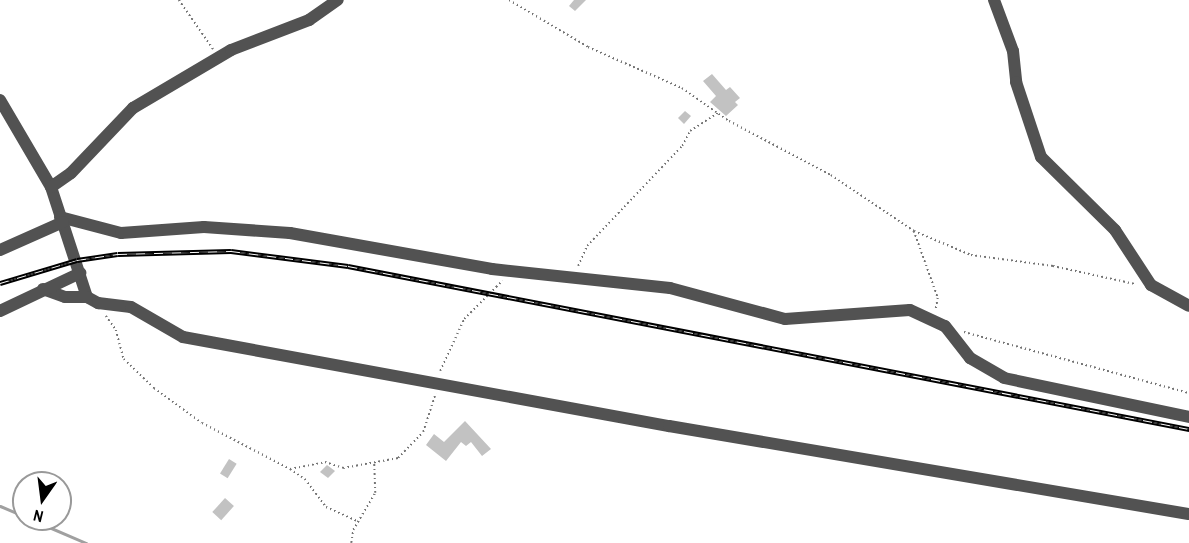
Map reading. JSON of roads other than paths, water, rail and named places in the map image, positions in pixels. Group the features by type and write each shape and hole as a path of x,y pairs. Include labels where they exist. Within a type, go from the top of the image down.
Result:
{"street":[{"path":"51,187 71,173 133,108 218,57 309,20 338,0"},
{"path":"994,0 1013,51 1016,82 1041,157 1115,230 1151,285 1189,306"},
{"path":"0,99 51,187 80,273 93,300"},
{"path":"0,250 62,220 114,233 204,227 290,233 492,269 576,276 688,291 785,319 910,310 945,326 970,358 1004,378 1189,417"},
{"path":"0,311 80,273"},
{"path":"44,289 65,297 124,304 183,337 1189,514"}],"waterway":[{"path":"0,506 12,511"},
{"path":"58,531 86,543"}],"railway":[{"path":"0,283 77,260 118,254 231,251 348,266 1189,429"}]}
